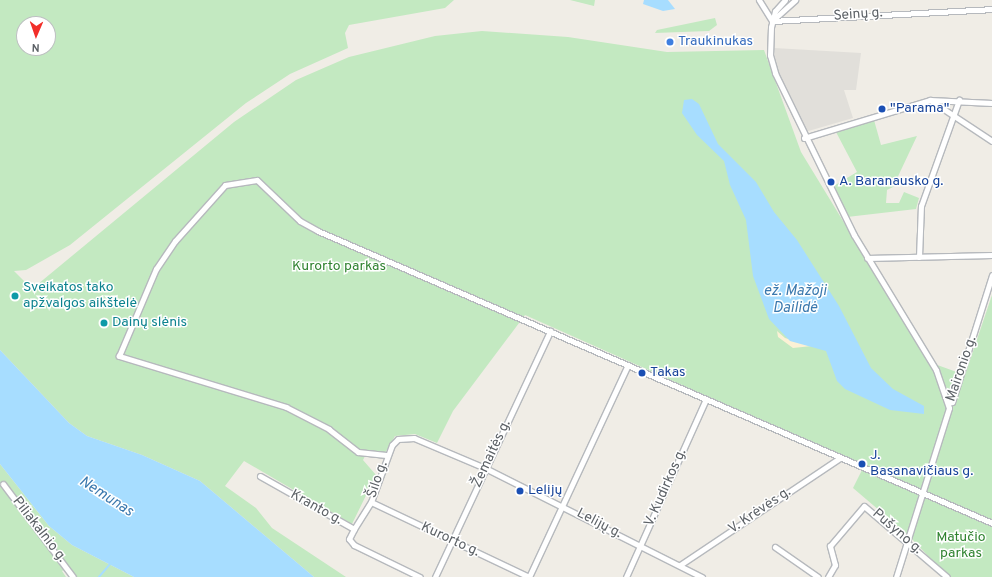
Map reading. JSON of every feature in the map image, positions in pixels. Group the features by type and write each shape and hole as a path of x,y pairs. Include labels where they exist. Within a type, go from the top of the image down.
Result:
{"street":[{"path":"759,0 772,21"},
{"path":"785,0 775,11 772,21 772,63 804,138 867,258 928,357 948,403"},
{"path":"772,21 795,0"},
{"name":"Seinų g.","path":"772,21 992,8"},
{"path":"804,138 930,100 959,100 992,103"},
{"path":"930,100 992,142"},
{"path":"920,257 921,206 955,117 954,108 959,100"},
{"path":"386,455 358,452 329,428 286,407 119,356 156,269 175,241 225,185 257,180 300,221 318,231 992,523"},
{"path":"867,258 992,256"},
{"name":"Maironio g.","path":"896,577 947,421 948,403 952,402 992,275"},
{"name":"Žemaitės g.","path":"435,577 550,331"},
{"path":"529,577 628,364"},
{"name":"V. Kudirkos g.","path":"626,577 706,399"},
{"name":"Šilo g.","path":"354,529 371,502 386,455 392,445 407,438"},
{"name":"Lelijų g.","path":"407,438 419,439 485,468 702,577"},
{"name":"V. Krėvės g.","path":"680,565 840,458"},
{"name":"Kranto g.","path":"260,476 354,529 349,539 354,546 420,577"},
{"name":"Piliakalnio g.","path":"3,484 73,577"},
{"name":"Kurorto g.","path":"371,502 529,577"},
{"name":"Pušyno g.","path":"828,577 835,565 830,546 864,506 908,541 947,577"},
{"path":"775,547 818,577"}],"shaded area":[{"path":"774,48 861,53 856,90 844,90 853,118 805,132 775,66"}],"green space":[{"name":"Kurorto parkas","path":"0,0 454,0 445,8 349,25 345,33 348,48 290,74 246,103 70,245 26,270 14,271 32,289 234,122 296,80 349,57 435,36 482,31 568,37 667,52 764,50 801,152 929,362 965,375 992,295 992,521 921,490 907,534 853,488 864,466 525,315 453,411 437,443 415,434 395,436 385,453 366,454 363,460 376,475 352,524 244,461 225,486 256,508 272,528 346,577 314,577 200,481 142,455 87,436 69,423 0,350"},
{"path":"570,0 595,0 594,6"},
{"path":"715,18 717,25 709,31 655,33 657,30"},
{"path":"874,120 881,145 917,136 893,187 887,190 886,203 899,203 904,192 919,198 916,209 847,217 832,187 857,172 836,132"},
{"path":"0,464 49,526 72,545 134,577 70,577 66,569 62,571 66,577 0,577"},
{"name":"Matučio parkas","path":"925,497 992,526 992,577 948,577 912,539"}],"sand":[{"path":"777,331 785,338 812,346 793,348 778,337"}],"water":[{"path":"644,0 668,0 675,9 663,11 643,4"},
{"name":"ež. Mažoji Dailidė","path":"692,99 699,104 718,144 756,182 774,212 797,240 839,306 871,368 893,389 924,406 924,414 890,410 845,389 837,381 826,351 790,341 769,319 753,276 746,220 730,185 724,161 697,135 682,113 684,100"},
{"name":"Nemunas","path":"0,350 69,423 87,436 142,455 200,481 314,577 134,577 72,545 49,526 0,464"}],"waterway":[{"path":"99,577 112,562"}],"place":[{"name":"Traukinukas","path":"670,42"},
{"name":"\"Parama\"","path":"882,109"},
{"name":"A. Baranausko g.","path":"831,182"},
{"name":"Sveikatos tako apžvalgos aikštelė","path":"15,296"},
{"name":"Dainų slėnis","path":"104,323"},
{"name":"Takas","path":"642,373"},
{"name":"J. Basanavičiaus g.","path":"862,464"},
{"name":"Lelijų","path":"520,491"}]}
